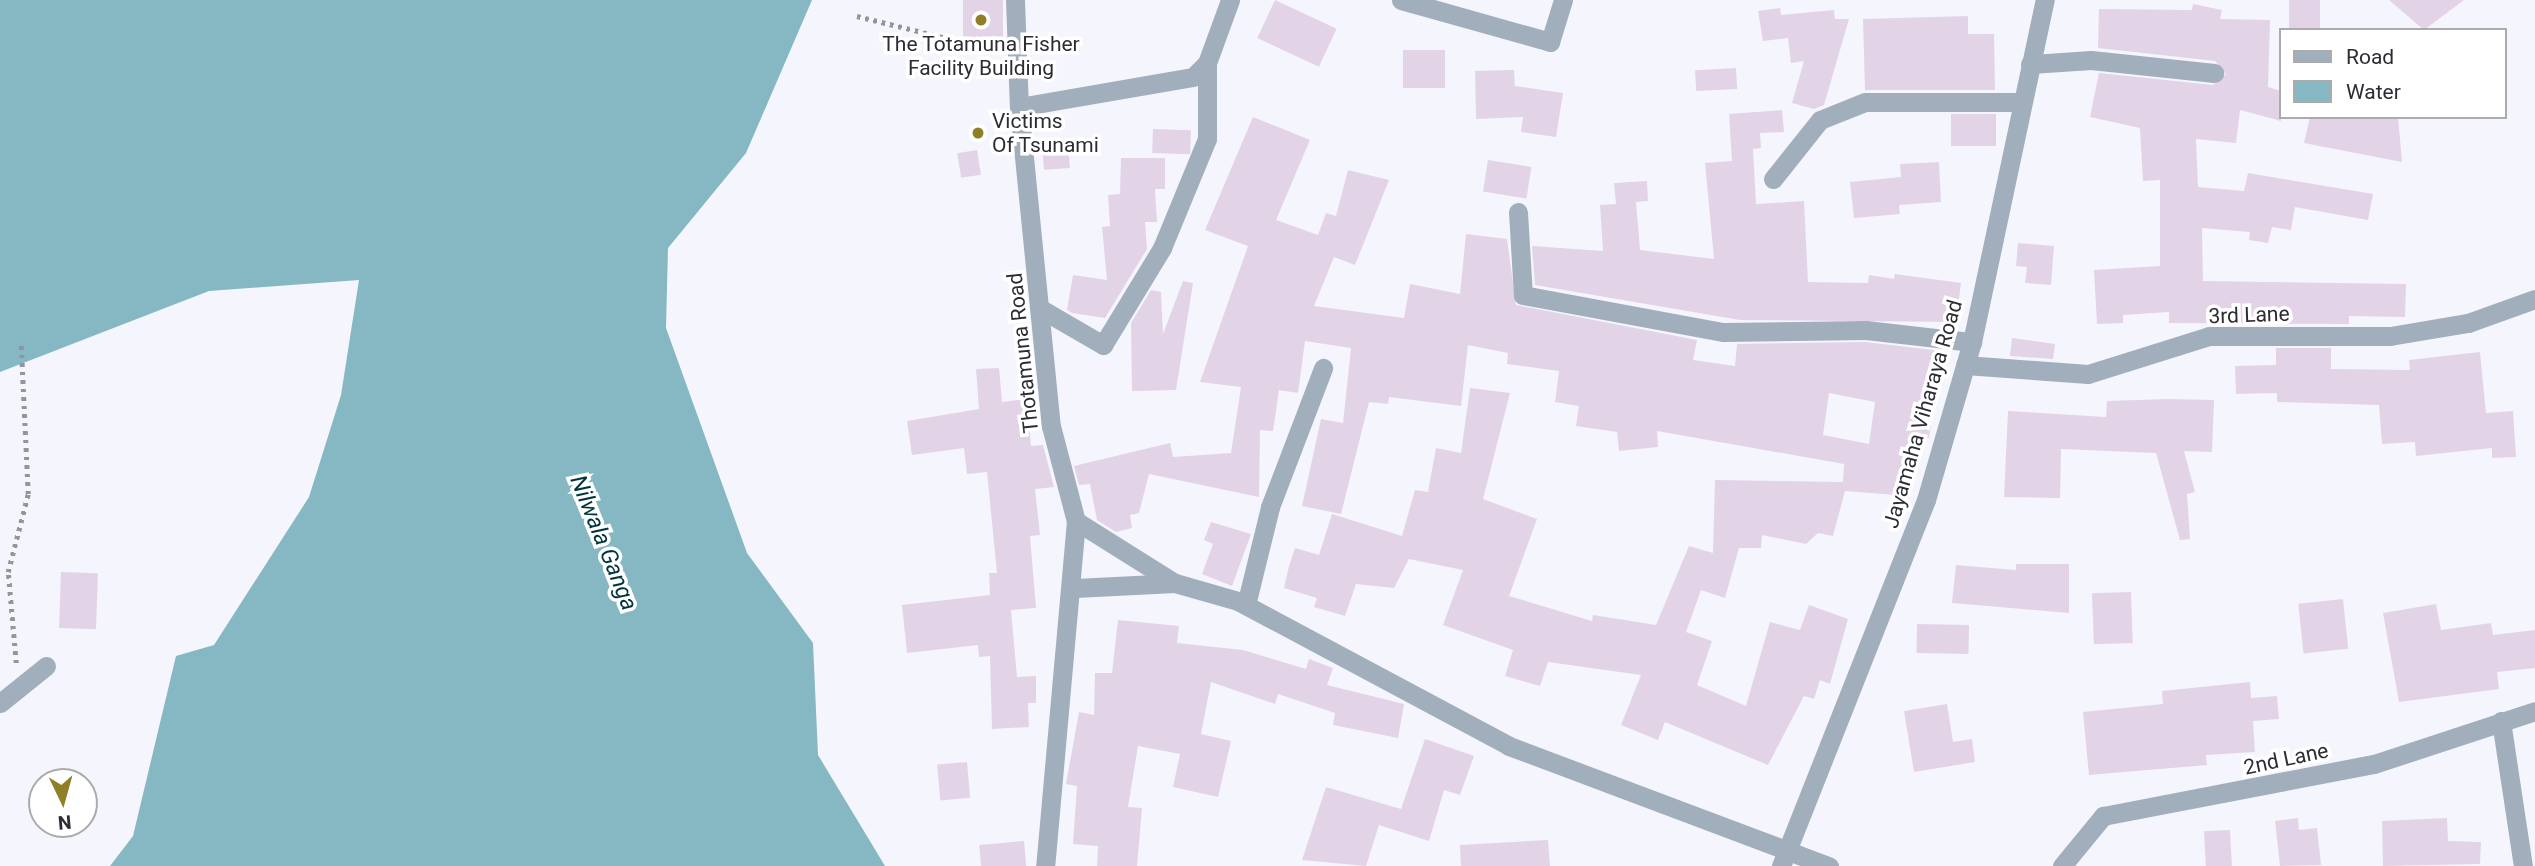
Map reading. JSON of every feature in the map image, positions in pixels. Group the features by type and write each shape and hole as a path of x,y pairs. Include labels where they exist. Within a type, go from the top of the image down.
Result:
{"street":[{"name":"Thotamuna Road","path":"1015,0 1018,107 1051,426 1076,521 1075,588 1050,771 1045,866"},
{"path":"1041,309 1103,345 1163,248 1207,139 1207,63 1230,0"},
{"path":"1401,0 1549,42 1563,0"},
{"name":"Jayamaha Viharaya Road","path":"1784,858 1926,500 1972,342 2045,0"},
{"path":"2030,64 2091,60 2214,73"},
{"path":"1018,107 1193,77 1207,63"},
{"path":"1773,179 1820,120 1865,102 2022,102"},
{"path":"1518,212 1523,295 1723,332 1866,330 1972,342"},
{"name":"3rd Lane","path":"1965,366 2088,373 2209,336 2390,336 2468,323 2535,299"},
{"path":"1246,605 1270,507 1323,368"},
{"path":"1076,521 1175,583 1246,605 1510,746 1784,858 1829,866"},
{"path":"1075,588 1175,583"},
{"path":"0,703 46,666"},
{"name":"2nd Lane","path":"2062,866 2103,816 2374,764 2535,711"},
{"path":"2501,721 2523,866"}],"path":[{"path":"857,16 1017,54"},
{"path":"18,688 8,572 27,494 21,344"}],"water":[{"name":"Nilwala Ganga","path":"0,0 812,0 746,153 668,248 666,328 747,553 813,643 818,755 885,866 110,866 133,836 176,656 214,645 309,497 341,395 359,280 209,291 0,372"}],"building":[{"name":"The Totamuna Fisher Facility Building","path":"963,0 1003,0 1003,40 963,40"},
{"path":"1275,0 1337,29 1319,67 1257,38"},
{"path":"2289,0 2320,0 2320,28 2289,28"},
{"path":"2389,0 2464,0 2427,28 2422,28"},
{"path":"2193,4 2222,10 2220,19 2270,20 2268,87 2280,91 2281,119 2281,121 2240,110 2236,143 2196,139 2198,187 2244,191 2248,173 2373,194 2368,220 2295,207 2291,230 2272,227 2268,243 2249,240 2250,232 2202,228 2203,281 2406,284 2405,317 2349,316 2349,324 2169,323 2169,312 2123,315 2123,323 2097,324 2094,270 2160,266 2160,180 2143,181 2140,128 2090,117 2099,73 2213,85 2226,74 2215,61 2098,48 2099,9 2192,10"},
{"path":"1780,8 1781,15 1834,10 1835,19 1849,19 1824,105 1814,109 1792,103 1804,61 1791,63 1788,38 1763,41 1758,11"},
{"path":"1968,16 1968,34 1994,34 1995,90 1865,90 1863,19"},
{"path":"1403,50 1445,50 1445,88 1403,88"},
{"path":"1736,68 1737,89 1696,91 1695,70"},
{"path":"1514,70 1515,86 1563,93 1556,137 1521,132 1523,117 1476,119 1475,71"},
{"path":"1782,110 1784,132 1760,133 1761,148 1753,149 1756,204 1804,201 1808,282 1868,283 1869,275 1894,279 1895,274 1961,283 1956,322 1740,320 1535,285 1532,246 1603,251 1600,205 1616,204 1614,183 1647,181 1648,201 1636,202 1640,250 1714,259 1705,163 1732,161 1729,114"},
{"path":"1951,114 1996,114 1996,146 1951,146"},
{"path":"1253,117 1310,140 1276,220 1318,235 1326,213 1336,216 1348,170 1389,180 1355,265 1334,257 1314,306 1404,318 1410,284 1460,294 1466,234 1507,239 1516,305 1697,340 1693,360 1735,366 1737,344 1865,342 1942,351 1929,438 1914,437 1909,496 1845,491 1833,536 1818,533 1806,544 1762,535 1761,548 1739,548 1725,598 1701,590 1686,632 1712,641 1697,685 1746,706 1770,622 1800,630 1809,605 1848,619 1830,684 1820,680 1814,699 1804,696 1768,765 1665,722 1658,740 1621,725 1641,675 1548,662 1540,686 1505,676 1513,650 1443,625 1463,570 1409,559 1394,588 1356,584 1345,616 1314,607 1317,598 1284,588 1289,566 1295,548 1319,555 1332,514 1402,536 1415,490 1428,492 1436,448 1461,453 1470,388 1510,393 1483,499 1537,519 1509,596 1592,621 1593,615 1656,625 1689,546 1713,553 1715,480 1843,482 1844,464 1657,431 1658,447 1619,451 1617,432 1576,426 1579,406 1555,402 1559,371 1507,364 1508,353 1468,345 1461,406 1389,397 1388,404 1369,402 1341,514 1302,506 1321,419 1343,423 1351,348 1305,341 1298,393 1279,390 1273,431 1260,430 1259,497 1149,474 1139,513 1130,515 1132,528 1116,532 1097,520 1090,484 1079,485 1074,466 1170,443 1173,457 1231,453 1241,387 1200,382 1248,246 1205,230","holes":["1829,393 1875,402 1869,444 1823,435"]},
{"path":"2310,119 2398,119 2402,162 2304,143"},
{"path":"1153,129 1191,130 1190,154 1152,153"},
{"path":"1068,141 1070,168 1044,170 1042,143"},
{"path":"977,150 981,175 961,178 957,153"},
{"path":"1121,158 1165,158 1165,189 1155,189 1157,222 1145,222 1147,249 1105,318 1072,313 1067,310 1073,275 1107,280 1102,227 1110,226 1108,195 1120,194"},
{"path":"1488,160 1531,167 1526,198 1483,192"},
{"path":"1939,162 1941,202 1899,205 1900,214 1854,218 1850,182 1901,177 1900,164"},
{"path":"2018,243 2054,246 2051,285 2025,283 2027,267 2016,266"},
{"path":"1183,281 1193,283 1176,390 1132,391 1131,323 1151,290 1161,292 1163,334"},
{"path":"2012,338 2055,344 2053,359 2010,356"},
{"path":"2276,348 2331,348 2331,369 2410,370 2409,360 2480,352 2486,413 2513,411 2516,457 2492,458 2492,448 2416,456 2415,442 2382,444 2379,405 2277,402 2277,393 2236,394 2235,366 2276,365"},
{"path":"999,368 1002,402 1027,399 1031,446 1043,445 1054,487 1035,489 1040,535 1030,536 1036,608 1011,610 1017,677 1036,676 1036,703 1028,703 1029,727 992,729 990,656 979,657 978,645 907,653 902,605 990,595 989,573 997,573 987,472 967,474 964,448 912,455 907,421 979,409 976,369"},
{"path":"2214,400 2212,452 2184,451 2195,492 2187,494 2190,539 2180,540 2156,453 2061,449 2060,498 2004,497 2008,411 2106,417 2107,401"},
{"path":"1211,522 1251,534 1232,586 1202,574 1213,544 1204,540"},
{"path":"2016,564 2069,564 2069,613 1952,603 1956,565 2016,570"},
{"path":"61,572 98,573 96,629 59,628"},
{"path":"2131,592 2133,643 2094,644 2092,593"},
{"path":"2343,599 2348,649 2303,653 2298,604"},
{"path":"2436,604 2441,630 2491,623 2493,635 2535,630 2535,668 2497,672 2499,689 2399,702 2383,613"},
{"path":"1118,620 1179,626 1177,643 1243,650 1306,669 1309,659 1333,668 1327,685 1404,704 1398,738 1333,725 1335,713 1278,694 1275,704 1211,682 1201,734 1231,741 1218,797 1173,787 1180,754 1138,746 1128,807 1142,808 1137,866 1097,866 1098,846 1073,844 1077,786 1066,784 1079,712 1094,715 1095,673 1112,673"},
{"path":"1917,624 1969,625 1968,654 1916,653"},
{"path":"2250,682 2251,698 2277,696 2279,719 2253,721 2255,752 2206,755 2207,765 2089,775 2083,712 2163,704 2162,691"},
{"path":"1947,704 1953,742 1972,739 1975,762 1914,772 1904,711"},
{"path":"1425,739 1474,756 1460,795 1444,790 1429,841 1379,825 1366,866 1302,860 1326,787 1401,809"},
{"path":"967,762 970,798 940,800 937,765"},
{"path":"2298,818 2299,830 2317,828 2321,865 2280,866 2275,821"},
{"path":"2447,818 2448,841 2481,842 2480,864 2383,866 2382,821"},
{"path":"2230,830 2232,866 2206,866 2204,831"},
{"path":"1548,840 1550,866 1461,866 1460,845"},
{"path":"1024,841 1026,866 981,866 979,845"}],"place":[{"name":"The Totamuna Fisher Facility Building","path":"981,20"},
{"name":"Victims Of Tsunami","path":"978,133"}]}
